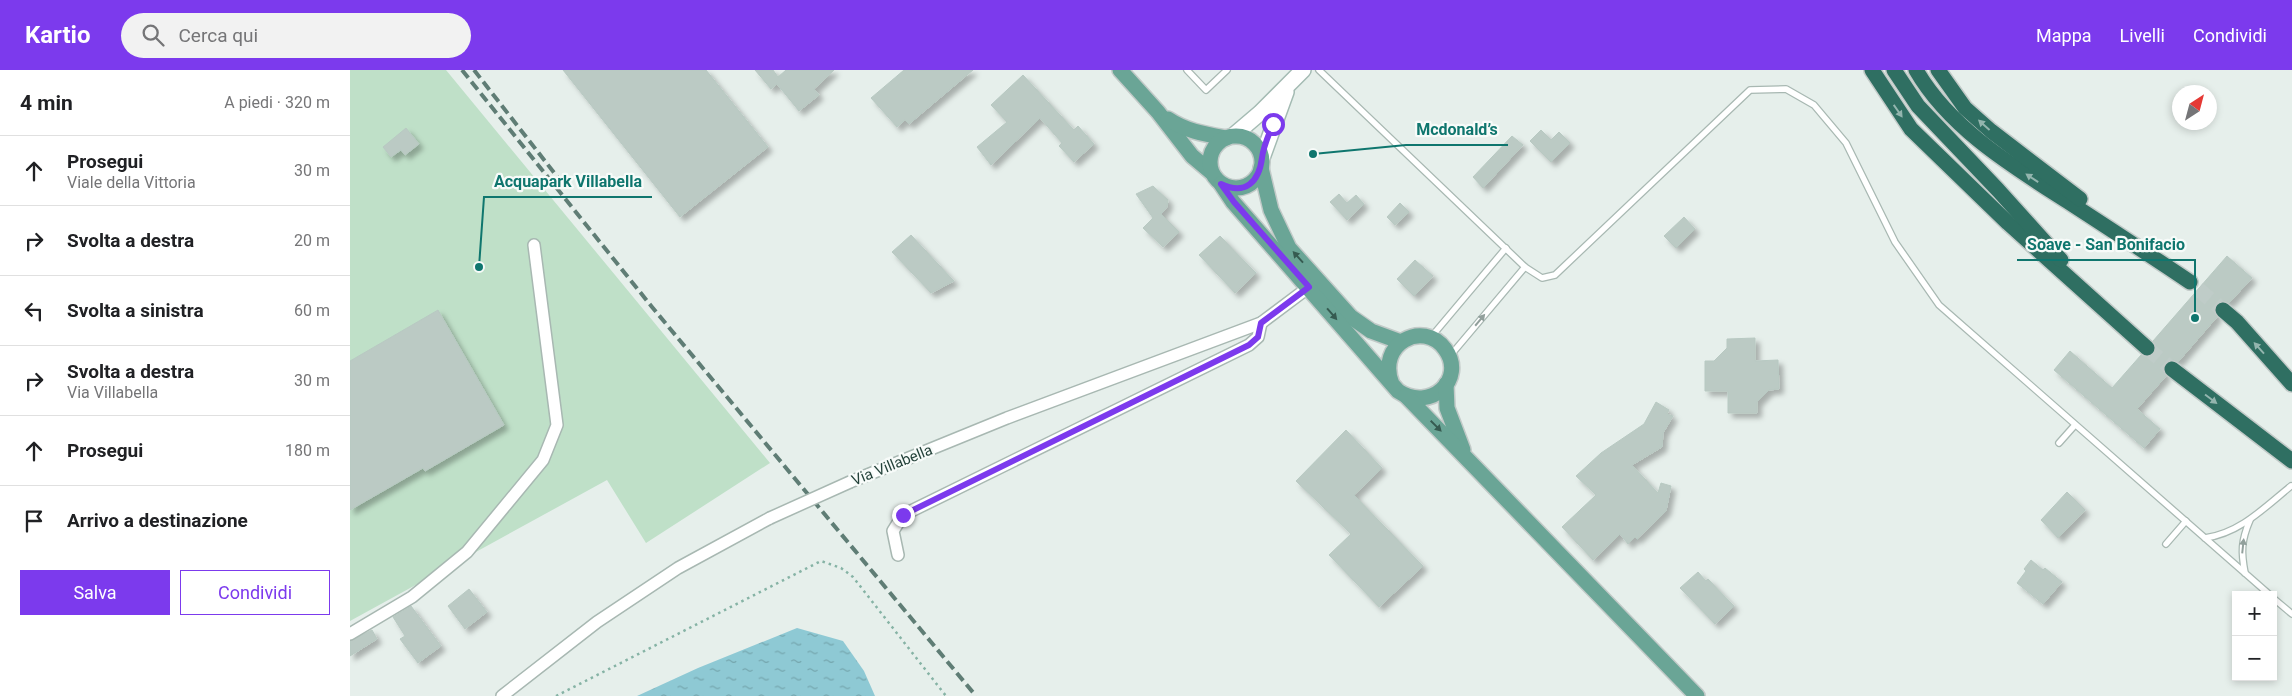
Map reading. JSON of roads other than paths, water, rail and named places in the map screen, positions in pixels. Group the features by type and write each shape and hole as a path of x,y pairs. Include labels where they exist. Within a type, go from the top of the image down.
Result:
{"highway":[{"path":"1872,70 1911,129 2008,223 2147,348"},
{"path":"1894,70 1918,106 1998,190 2105,311"},
{"path":"1916,70 1947,111 1988,147 2030,177 2194,285 1991,131 1965,108 1938,70"},
{"path":"2223,310 2292,384"},
{"path":"2172,369 2292,462"}],"main road":[{"path":"1120,70 1158,112 1192,156 1211,172 1234,202 1392,384 1466,456 1625,624 1697,696"},
{"path":"1158,112 1180,127 1193,132 1248,139 1259,150 1271,210 1289,248 1351,317 1371,331 1401,342"},
{"path":"1211,172 1210,164 1214,148 1230,137"},
{"path":"1221,184 1235,188 1248,185 1254,181 1261,163"},
{"path":"1392,384 1388,366 1394,348 1401,342 1410,337 1430,338 1445,349 1449,358 1450,376 1446,384 1432,396 1414,399 1406,396"},
{"path":"1446,384 1447,408 1466,456"}],"street":[{"path":"1230,137 1288,86 1303,70"},
{"path":"1261,163 1273,124 1288,86"},
{"path":"350,634 412,596 467,552 543,460 557,425 534,245"},
{"name":"Via Villabella","path":"502,696 596,622 678,568 770,518 850,482 1007,418 1261,323 1309,287"},
{"path":"898,555 893,531 903,515 1249,345 1258,337 1261,323"}],"lane":[{"path":"1187,70 1206,90 1227,70"},
{"path":"1319,70 1525,267 1542,278 1555,275 1750,90 1786,89 1814,105 1846,143 1895,242 1939,304 2265,591"},
{"path":"1430,338 1506,248"},
{"path":"1449,358 1525,267"},
{"path":"2059,443 2075,425"},
{"path":"2205,538 2231,532 2250,520 2290,486"},
{"path":"2246,574 2241,552 2244,533 2250,520"},
{"path":"2166,544 2186,522"},
{"path":"2277,603 2292,614"}],"water":[{"path":"797,628 843,641 864,671 875,696 637,696 698,668"}],"tunnel":[{"path":"2198,289 2223,310"},
{"path":"2147,348 2172,369"}],"railway":[{"path":"462,70 652,307 976,696"},
{"path":"474,70 566,188"}],"place":[{"name":"Mcdonald’s","path":"1313,154"},
{"name":"Acquapark Villabella","path":"479,267"},
{"name":"Soave - San Bonifacio","path":"2195,318"}]}
